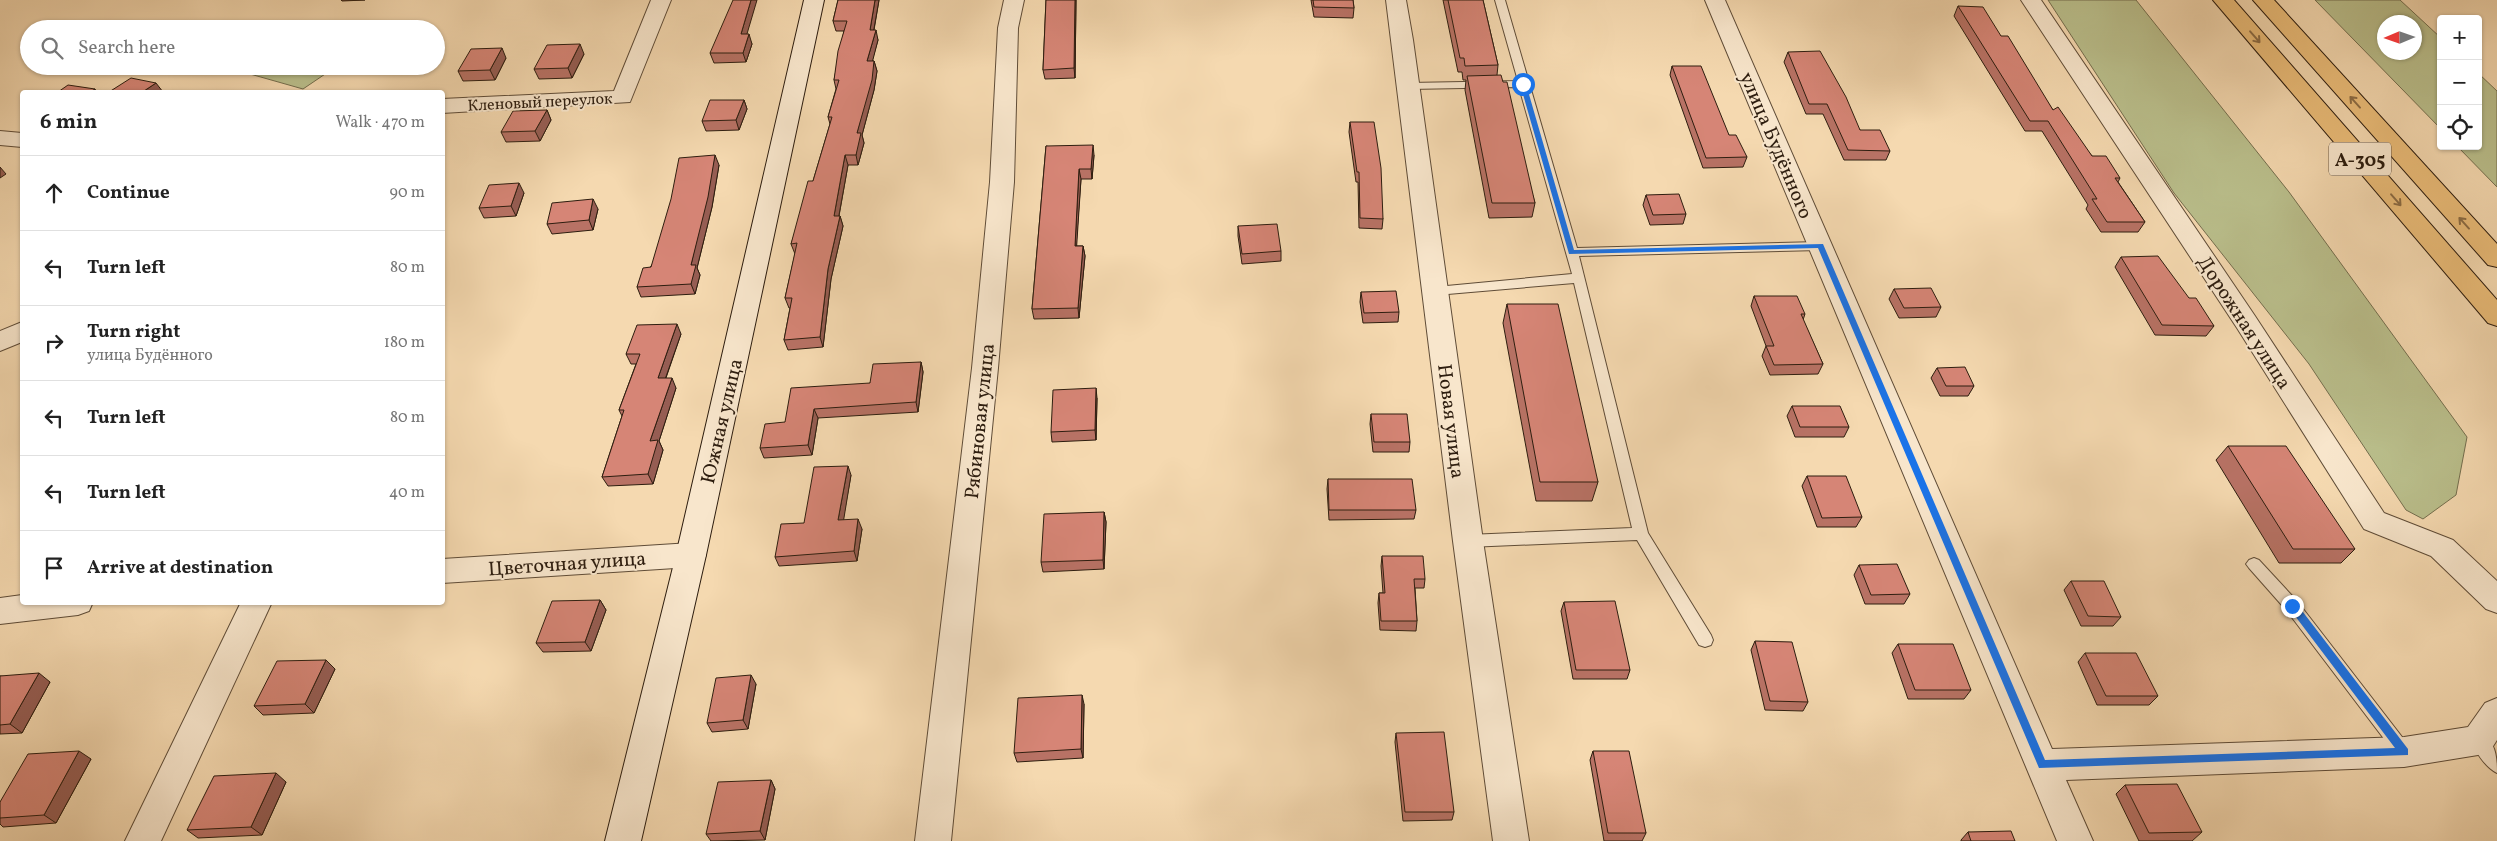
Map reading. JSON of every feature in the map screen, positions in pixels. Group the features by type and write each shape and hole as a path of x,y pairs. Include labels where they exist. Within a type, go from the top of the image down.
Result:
{"highway":[{"name":"А-305","path":"2223,0 2497,317"},
{"name":"А-305","path":"2263,0 2497,259"}],"street":[{"name":"Кленовый переулок","path":"445,106 622,97 661,0"},
{"name":"Южная улица","path":"623,841 691,555 814,0"},
{"name":"Рябиновая улица","path":"933,841 985,368 1002,182 1008,28 1014,0"},
{"name":"Новая улица","path":"1396,0 1409,86 1468,541 1511,841"},
{"name":"улица Будённого","path":"1715,0 2075,841"},
{"name":"Дорожная улица","path":"2031,0 2246,322 2374,521 2442,548 2497,600"},
{"path":"0,138 20,140"},
{"path":"0,342 20,332"},
{"name":"Цветочная улица","path":"445,571 691,555"},
{"path":"0,611 52,605"},
{"path":"143,841 256,605"},
{"path":"2042,765 2404,752 2478,740 2497,713"}],"lane":[{"path":"1500,0 1579,278 1641,534 1705,640"},
{"path":"1409,86 1523,84"},
{"path":"1572,252 1820,246"},
{"path":"1436,291 1579,278"},
{"path":"1468,541 1641,534"},
{"path":"2254,564 2292,606 2404,752"},
{"path":"2478,740 2497,765"}],"green space":[{"path":"2048,0 2136,0 2289,192 2467,437 2456,495 2423,519 2406,510 2309,364 2174,193"},
{"path":"2315,0 2400,0 2416,15 2377,15 2377,60 2422,60 2422,20 2437,34 2437,125"},
{"path":"254,75 324,75 303,89"},
{"path":"2482,77 2497,91 2497,187 2461,150 2482,150"}],"building":[{"path":"733,0 751,0 741,34 749,34 743,53 710,53"},
{"path":"838,0 875,0 870,30 876,30 867,61 874,61 872,80 857,133 861,133 856,155 845,155 834,216 840,216 828,269 820,337 784,340 792,298 785,298 797,243 791,244 808,181 813,181 832,117 828,117 839,80 834,80 838,51 847,21 833,21"},
{"path":"1046,0 1075,0 1074,68 1043,70"},
{"path":"1313,0 1353,0 1354,8 1314,7"},
{"path":"1448,0 1483,0 1498,65 1465,66 1464,58 1460,58"},
{"path":"1958,6 1983,7 2001,36 2008,36 2053,110 2058,107 2092,156 2106,156 2120,178 2115,178 2145,222 2107,222 2092,199 2097,199 2048,121 2030,121"},
{"path":"580,44 568,68 534,69 547,45"},
{"path":"502,48 490,70 458,71 471,49"},
{"path":"1820,51 1846,97 1860,130 1880,130 1890,151 1848,150 1827,104 1809,104 1788,52"},
{"path":"1672,66 1701,66 1729,135 1736,135 1747,157 1706,158"},
{"path":"1501,75 1503,82 1507,82 1535,203 1492,203 1467,76"},
{"path":"131,78 156,83 146,90 112,90"},
{"path":"68,85 95,89 93,90 61,90"},
{"path":"710,100 744,100 736,120 702,121"},
{"path":"547,110 535,131 501,132 513,111"},
{"path":"1350,122 1374,122 1381,168 1383,219 1360,218 1359,172 1357,172"},
{"path":"1093,145 1091,169 1079,169 1075,246 1083,246 1078,308 1032,309 1046,146"},
{"path":"715,155 708,197 691,265 696,265 691,284 637,287 643,268 651,267 671,199 679,158"},
{"path":"519,183 511,206 479,208 489,185"},
{"path":"1679,194 1686,214 1653,215 1646,195"},
{"path":"593,199 589,220 547,224 552,203"},
{"path":"1277,224 1281,251 1242,254 1238,226"},
{"path":"2158,256 2189,298 2196,298 2214,326 2162,325 2121,257"},
{"path":"1931,288 1941,307 1904,308 1894,289"},
{"path":"1396,291 1399,312 1364,313 1361,292"},
{"path":"1754,296 1797,296 1805,314 1801,314 1823,364 1774,365 1766,346 1774,346"},
{"path":"1507,304 1558,304 1598,482 1540,482"},
{"path":"677,324 658,378 672,378 650,441 658,440 648,474 602,477 624,410 619,410 640,354 626,354 637,325"},
{"path":"921,362 916,402 814,409 808,445 760,448 765,424 785,422 791,388 870,383 873,364"},
{"path":"1965,367 1974,386 1946,386 1937,368"},
{"path":"1096,388 1095,430 1051,432 1053,390"},
{"path":"1792,406 1840,406 1849,427 1800,427"},
{"path":"1371,414 1407,414 1410,442 1374,442"},
{"path":"2228,446 2286,446 2355,549 2293,549"},
{"path":"848,466 838,520 858,519 854,551 775,557 781,524 804,523 814,467"},
{"path":"1807,476 1846,476 1862,517 1822,518"},
{"path":"1328,479 1412,479 1416,510 1329,510"},
{"path":"1104,512 1103,560 1041,562 1044,514"},
{"path":"1382,556 1423,556 1425,579 1414,579 1417,621 1381,621 1379,593 1385,593"},
{"path":"1897,564 1910,594 1871,595 1859,565"},
{"path":"2071,581 2104,581 2121,617 2088,616"},
{"path":"600,600 585,642 536,643 552,601"},
{"path":"1615,601 1630,670 1576,670 1564,602"},
{"path":"1755,641 1792,642 1808,702 1770,701"},
{"path":"1898,644 1953,644 1971,690 1915,690"},
{"path":"2085,653 2136,653 2158,696 2106,696"},
{"path":"326,660 305,704 254,706 277,661"},
{"path":"39,673 10,724 0,725 0,676"},
{"path":"751,675 743,720 707,723 716,678"},
{"path":"1082,695 1081,749 1014,753 1018,698"},
{"path":"1444,732 1454,812 1405,812 1396,733"},
{"path":"79,751 44,815 0,818 0,802 28,754"},
{"path":"1593,751 1629,751 1646,833 1608,833"},
{"path":"276,773 251,827 187,830 214,776"},
{"path":"771,780 760,831 706,834 718,782"},
{"path":"2177,784 2202,832 2149,833 2125,785"},
{"path":"2011,831 2015,841 1971,841 1968,832"}],"route":[{"path":"1523,84 1572,252 1820,246 2042,765 2404,752 2292,606"}]}
